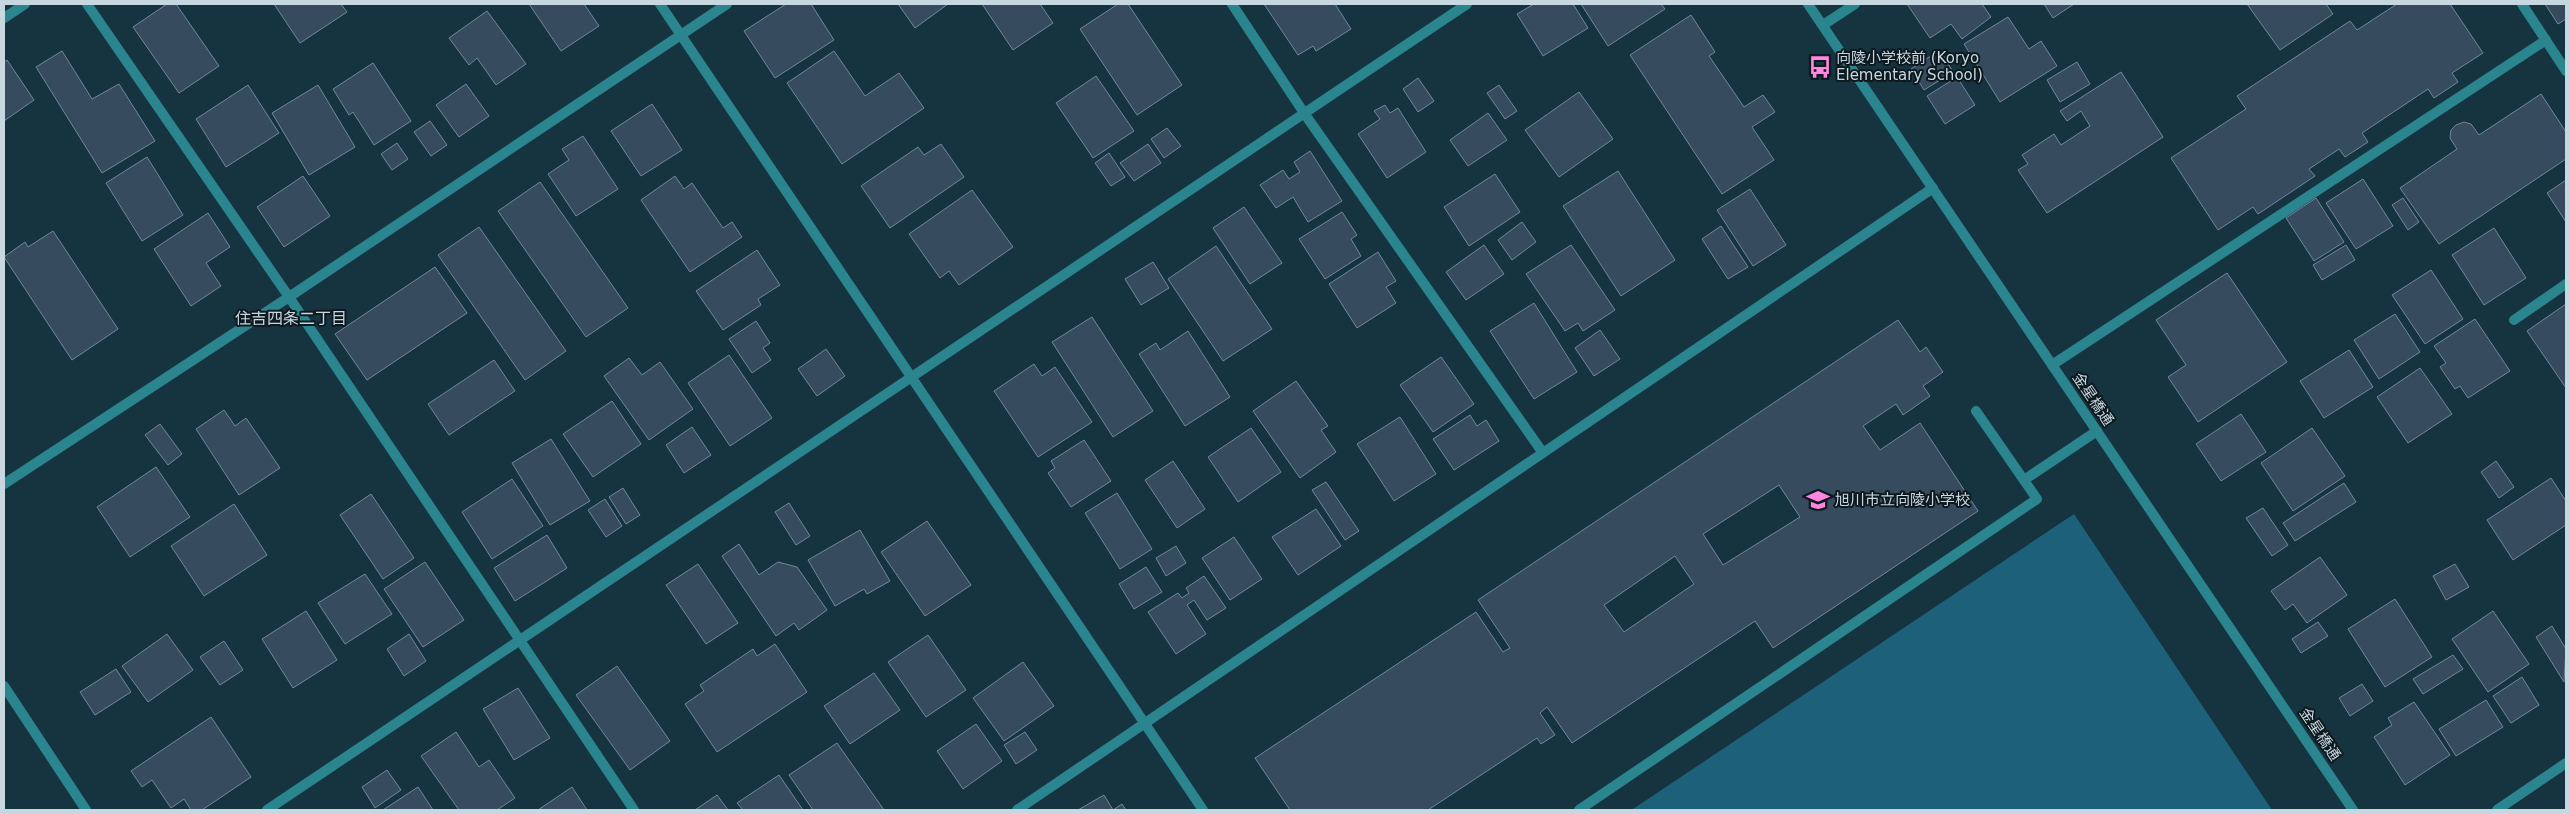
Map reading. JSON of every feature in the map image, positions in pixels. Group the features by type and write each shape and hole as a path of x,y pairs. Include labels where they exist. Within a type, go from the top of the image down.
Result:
{"street":[{"path":"4,18 25,4"},
{"path":"87,4 289,297 519,642 634,810"},
{"path":"660,4 1203,810"},
{"path":"4,484 289,297 727,4"},
{"path":"1232,4 1304,113 1544,453"},
{"path":"266,810 1467,4"},
{"name":"金星橋通","path":"1808,4 2353,810"},
{"path":"1822,25 1855,4"},
{"path":"2522,4 2566,71"},
{"path":"2052,365 2546,40"},
{"path":"1017,810 1145,725 1933,188"},
{"path":"2514,320 2566,284"},
{"path":"1579,810 2037,499 1976,411"},
{"path":"2024,480 2097,431"},
{"path":"4,686 86,810"},
{"path":"2497,810 2566,763"}],"shaded area":[{"path":"2074,514 2272,810 1633,809"}],"building":[{"path":"167,4 176,4 219,66 179,93 133,27"},
{"path":"274,4 341,4 347,12 300,43"},
{"path":"529,4 584,4 599,26 561,51"},
{"path":"786,4 811,4 834,40 775,78 744,31"},
{"path":"898,4 948,4 915,28"},
{"path":"982,4 1040,4 1053,23 1013,50"},
{"path":"1118,4 1128,4 1182,85 1137,115 1080,29"},
{"path":"1264,4 1335,4 1351,29 1316,51 1313,46 1298,55"},
{"path":"1534,4 1573,4 1588,28 1543,56 1517,14"},
{"path":"1581,4 1661,4 1665,9 1608,46"},
{"path":"1907,4 1982,4 1991,17 1962,39 1951,24 1930,38"},
{"path":"2044,4 2074,4 2053,18"},
{"path":"2247,4 2326,4 2333,14 2280,50"},
{"path":"2397,4 2450,4 2483,53 2452,73 2458,82 2434,98 2428,89 2362,133 2368,142 2345,157 2339,149 2309,169 2315,176 2258,214 2253,207 2218,230 2171,158 2246,109 2237,96 2350,21 2357,30"},
{"path":"2545,4 2566,4 2566,19 2558,24"},
{"path":"487,11 526,64 496,85 477,58 469,65 449,38"},
{"path":"1691,15 1715,52 1709,56 1744,107 1763,95 1775,112 1752,127 1774,160 1722,194 1630,55"},
{"path":"2008,17 2029,49 2041,41 2057,66 2000,102 1964,44"},
{"path":"1940,50 1953,72 1924,90 1911,69"},
{"path":"62,51 92,99 119,84 155,141 102,173 36,67"},
{"path":"834,51 865,96 899,73 924,108 842,164 787,83"},
{"path":"7,60 34,100 4,121 4,62"},
{"path":"2077,62 2090,84 2060,102 2047,80"},
{"path":"373,63 411,121 374,145 353,112 349,115 333,89"},
{"path":"2121,72 2163,137 2047,213 2018,170 2028,164 2022,155 2054,134 2061,145 2090,126 2081,111 2067,121 2060,111"},
{"path":"1096,76 1134,131 1093,158 1056,103"},
{"path":"1957,77 1975,105 1945,124 1927,96"},
{"path":"1418,78 1434,101 1418,112 1403,89"},
{"path":"466,84 489,116 459,137 436,105"},
{"path":"248,85 279,133 226,167 196,119"},
{"path":"318,85 355,147 309,175 272,113"},
{"path":"1499,85 1517,111 1505,119 1487,93"},
{"path":"1579,92 1613,139 1559,177 1525,130"},
{"path":"2541,94 2566,132 2566,159 2439,244 2400,188 2457,149 2450,138 2451,130 2456,125 2464,122 2471,124 2479,135"},
{"path":"652,104 682,150 641,176 611,131"},
{"path":"1385,105 1390,113 1398,108 1426,152 1387,178 1358,134 1380,119 1374,111"},
{"path":"1488,113 1507,140 1468,166 1450,140"},
{"path":"430,121 447,145 431,156 414,132"},
{"path":"1167,128 1181,146 1164,158 1151,139"},
{"path":"583,136 618,189 576,216 548,174 569,160 562,149"},
{"path":"397,143 408,159 392,170 381,154"},
{"path":"941,144 964,177 890,228 861,186 918,147 924,155"},
{"path":"1148,144 1161,163 1134,181 1120,163"},
{"path":"1310,151 1342,201 1308,222 1293,197 1276,208 1260,185 1283,170 1289,179 1300,172 1294,162"},
{"path":"1109,153 1125,177 1111,186 1095,163"},
{"path":"147,157 183,215 142,241 106,183"},
{"path":"1618,171 1675,260 1621,296 1563,206"},
{"path":"1495,174 1520,212 1469,246 1444,207"},
{"path":"303,176 330,216 284,247 257,207"},
{"path":"675,176 684,189 692,183 723,228 732,222 742,237 690,272 641,200"},
{"path":"2363,179 2393,226 2356,249 2326,203"},
{"path":"2566,180 2566,222 2547,193"},
{"path":"540,182 628,308 586,337 498,211"},
{"path":"1750,189 1786,245 1753,266 1717,210"},
{"path":"972,190 1013,247 959,285 949,271 940,278 909,234"},
{"path":"2316,198 2344,242 2314,261 2286,218"},
{"path":"2403,198 2419,222 2408,230 2392,205"},
{"path":"1244,207 1282,263 1250,284 1213,228"},
{"path":"1342,212 1357,235 1351,239 1361,256 1325,279 1299,239"},
{"path":"208,213 230,247 206,263 221,286 191,306 154,249"},
{"path":"1522,222 1536,242 1512,260 1498,240"},
{"path":"1721,226 1748,267 1728,279 1702,239"},
{"path":"479,227 566,351 525,380 438,255"},
{"path":"2494,228 2526,278 2484,305 2452,255"},
{"path":"53,231 118,329 72,360 4,257 25,242 28,247"},
{"path":"1484,245 1504,274 1466,300 1446,272"},
{"path":"1571,245 1615,310 1583,331 1578,323 1565,331 1526,274"},
{"path":"2346,245 2355,260 2322,280 2313,265"},
{"path":"1216,246 1272,329 1223,361 1168,279"},
{"path":"757,250 780,285 758,299 761,305 723,330 696,291"},
{"path":"1378,252 1396,281 1386,287 1396,303 1357,328 1329,284"},
{"path":"1153,262 1169,288 1141,305 1125,279"},
{"path":"435,267 467,313 367,380 335,334"},
{"path":"2431,270 2463,319 2425,344 2392,295"},
{"path":"2227,273 2287,362 2198,422 2168,377 2186,365 2156,320"},
{"path":"1534,303 1577,372 1534,399 1490,331"},
{"path":"2566,304 2566,388 2527,331"},
{"path":"2395,314 2420,352 2379,379 2354,340"},
{"path":"1092,317 1153,411 1113,437 1052,342"},
{"path":"2475,319 2510,371 2468,398 2460,386 2455,389 2440,367 2446,363 2434,346"},
{"path":"1898,320 1920,352 1926,347 1943,372 1923,386 1930,396 1903,415 1896,404 1863,426 1880,450 1920,423 1978,511 1773,648 1755,621 1572,743 1547,707 1540,713 1555,735 1541,744 1537,738 1428,810 1290,810 1255,758 1476,612 1503,652 1510,648 1478,600","holes":["1779,485 1800,517 1723,565 1703,534","1675,556 1694,584 1624,632 1604,605"]},
{"path":"756,321 770,343 763,348 771,360 752,373 729,339"},
{"path":"1600,330 1620,359 1594,376 1575,348"},
{"path":"1188,331 1230,397 1185,426 1139,354 1156,343 1160,350"},
{"path":"826,349 845,376 817,396 798,369"},
{"path":"2349,350 2373,387 2324,418 2300,381"},
{"path":"729,355 772,418 730,446 688,383"},
{"path":"1441,357 1474,404 1433,432 1400,385"},
{"path":"629,358 642,375 660,362 693,409 649,440 604,376"},
{"path":"494,360 515,391 449,435 428,404"},
{"path":"1034,364 1042,376 1055,367 1092,422 1038,457 994,391"},
{"path":"2420,368 2452,414 2408,443 2377,397"},
{"path":"1296,381 1328,426 1321,430 1336,452 1300,478 1253,411"},
{"path":"612,401 641,444 593,477 563,434"},
{"path":"224,410 235,426 246,418 280,468 239,495 196,429"},
{"path":"2241,414 2266,452 2221,481 2196,444"},
{"path":"1470,415 1477,426 1486,420 1499,441 1454,470 1433,439"},
{"path":"1400,417 1436,474 1394,501 1357,444"},
{"path":"160,424 182,454 168,465 145,435"},
{"path":"692,427 711,455 684,473 666,445"},
{"path":"1251,428 1281,472 1238,502 1208,457"},
{"path":"2312,428 2345,476 2293,511 2261,463"},
{"path":"551,439 590,501 550,525 512,463"},
{"path":"1084,440 1111,481 1071,507 1048,473 1055,468 1051,461"},
{"path":"1173,461 1205,509 1177,528 1145,480"},
{"path":"2496,461 2514,487 2499,498 2481,472"},
{"path":"156,467 190,517 130,557 97,507"},
{"path":"2551,478 2566,501 2566,525 2513,560 2487,520"},
{"path":"512,479 543,526 492,559 462,512"},
{"path":"1326,482 1359,531 1345,540 1312,490"},
{"path":"2344,483 2356,502 2295,541 2283,523"},
{"path":"623,488 640,515 626,524 609,497"},
{"path":"1117,493 1152,549 1120,569 1085,513"},
{"path":"371,494 414,558 383,579 340,515"},
{"path":"605,499 622,526 606,537 588,510"},
{"path":"789,503 810,536 796,545 775,512"},
{"path":"234,504 267,555 204,596 171,546"},
{"path":"2263,508 2288,545 2272,556 2246,518"},
{"path":"1316,509 1341,546 1298,575 1272,537"},
{"path":"927,521 971,585 925,616 881,552"},
{"path":"860,530 890,581 867,594 864,589 835,606 808,560"},
{"path":"547,535 567,568 515,601 494,568"},
{"path":"1234,537 1262,579 1230,600 1202,558"},
{"path":"739,544 759,575 778,562 797,567 827,610 799,630 794,623 776,636 722,556"},
{"path":"1176,546 1186,563 1166,576 1156,558"},
{"path":"2320,557 2347,595 2307,623 2293,604 2285,610 2271,591"},
{"path":"425,562 464,620 423,647 384,589"},
{"path":"698,564 738,623 706,644 666,585"},
{"path":"2455,564 2469,587 2446,600 2433,576"},
{"path":"1146,567 1162,592 1134,609 1119,584"},
{"path":"365,574 392,614 345,644 318,603"},
{"path":"1204,576 1226,608 1207,620 1194,600 1187,605 1206,634 1176,654 1148,612 1178,593 1182,598 1189,593 1186,588"},
{"path":"2395,599 2432,657 2385,687 2348,629"},
{"path":"306,611 337,660 293,688 262,639"},
{"path":"2493,611 2529,664 2488,692 2452,639"},
{"path":"2318,622 2328,636 2301,653 2292,639"},
{"path":"2552,626 2566,649 2564,682 2536,637"},
{"path":"167,634 193,670 148,702 122,666"},
{"path":"409,634 426,661 404,676 387,649"},
{"path":"928,635 966,690 926,717 888,662"},
{"path":"224,641 243,670 220,685 200,657"},
{"path":"775,644 807,692 717,752 685,704 704,691 700,685 753,649 757,656"},
{"path":"2453,655 2463,669 2423,694 2413,679"},
{"path":"1023,662 1054,706 1004,741 973,698"},
{"path":"617,666 670,741 630,770 576,695"},
{"path":"116,669 131,692 95,715 80,692"},
{"path":"874,673 900,710 850,744 824,706"},
{"path":"2522,677 2539,705 2511,723 2493,696"},
{"path":"2362,684 2373,701 2350,716 2339,698"},
{"path":"518,688 550,738 514,760 483,709"},
{"path":"2486,700 2503,727 2456,756 2439,729"},
{"path":"2414,702 2450,755 2405,785 2374,737 2392,725 2388,718"},
{"path":"211,717 251,777 202,810 191,810 184,799 171,808 152,780 142,787 131,771"},
{"path":"976,724 1002,761 963,789 937,751"},
{"path":"456,732 479,767 489,760 515,798 497,810 459,810 421,756"},
{"path":"1025,732 1037,750 1016,764 1004,745"},
{"path":"837,743 884,810 813,810 789,775"},
{"path":"387,770 401,790 375,808 362,787"},
{"path":"779,775 803,810 743,810 737,803"},
{"path":"418,787 433,810 383,810"},
{"path":"572,787 587,810 538,810"},
{"path":"717,795 728,810 695,810"},
{"path":"1104,795 1113,810 1078,810"},
{"path":"1122,804 1126,810 1113,810"}],"place":[{"name":"向陵小学校前 (Koryo Elementary School)","path":"1820,67"},
{"name":"旭川市立向陵小学校","path":"1818,500"}],"district":[{"name":"住吉四条二丁目","path":"291,318"}]}
